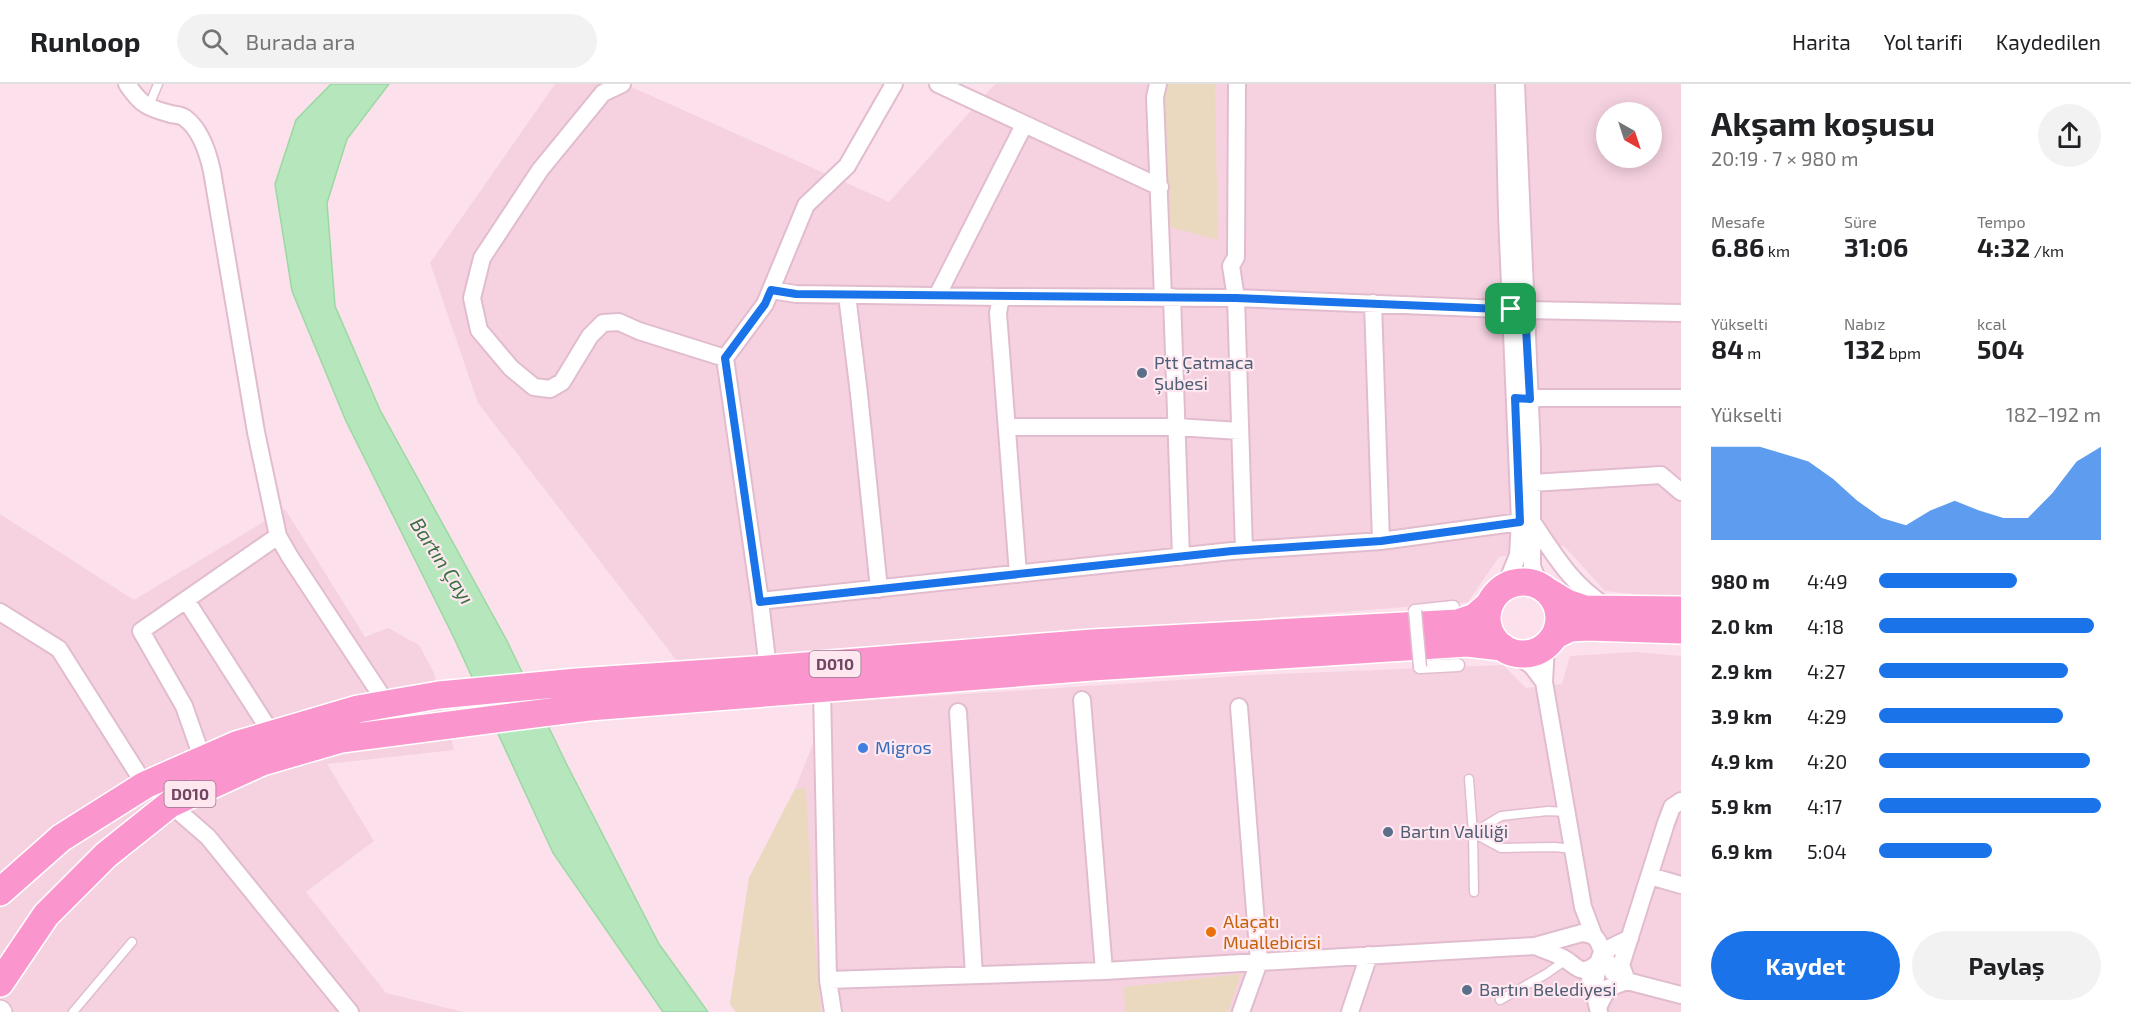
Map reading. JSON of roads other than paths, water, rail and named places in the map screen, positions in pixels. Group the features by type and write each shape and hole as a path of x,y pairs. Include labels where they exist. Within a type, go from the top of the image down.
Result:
{"highway":[{"path":"1092,655 1458,623 1475,616 1516,582 1544,589 1567,603 1586,609 1677,616"},
{"path":"1544,589 1556,602 1559,613 1558,625 1550,641"},
{"path":"1497,596 1487,616 1488,628 1494,638 1507,649"},
{"path":"1092,655 1467,643 1524,654 1536,651 1570,628 1677,616"},
{"name":"D010","path":"0,892 61,838 145,785 237,745 358,709 439,695 577,682 768,669 1092,655"},
{"name":"D010","path":"0,983 46,915 106,855 170,804 262,762 341,739 450,724 590,707 822,689 1092,655"}],"street":[{"path":"127,84 148,108 184,117 199,137 209,159 256,432 278,536 387,704"},
{"path":"622,84 603,93 540,170 482,258 472,298 480,330 511,368 534,387 550,389 562,382 590,336 603,324 619,322 725,358"},
{"path":"768,669 725,358 765,304 806,205 847,166 894,84"},
{"path":"938,84 1160,187"},
{"path":"1158,84 1155,97 1176,427 1181,557"},
{"path":"1237,84 1236,257 1231,266 1236,298 1244,550"},
{"path":"1504,84 1518,310 1526,523 1532,566 1544,589"},
{"path":"1516,84 1518,310"},
{"path":"937,296 1024,125"},
{"path":"771,290 796,294 847,295 1236,298 1518,310 1681,313"},
{"path":"847,295 860,394 879,589"},
{"path":"1001,297 998,313 1018,574"},
{"path":"1373,303 1381,541"},
{"path":"1522,398 1681,398"},
{"path":"1497,596 1518,555 1532,483 1533,450 1522,398"},
{"path":"1007,427 1176,427 1240,431"},
{"path":"1532,483 1661,475 1681,492"},
{"path":"760,602 1244,550 1381,541 1526,523"},
{"path":"1526,523 1572,580 1591,597 1611,610"},
{"path":"203,760 184,706 141,631 278,536"},
{"path":"186,600 272,734"},
{"path":"1453,607 1415,610 1420,667 1458,665"},
{"path":"0,612 59,649 145,785"},
{"path":"1550,641 1544,681 1583,907 1621,965 1620,977 1608,988 1597,1004"},
{"path":"1507,649 1532,666 1544,681"},
{"path":"822,689 828,980 833,1012"},
{"path":"1082,700 1104,971"},
{"path":"1239,707 1259,962 1241,1012"},
{"path":"958,712 974,975"},
{"path":"1535,946 1567,960 1575,968 1587,970 1607,946 1650,876 1672,807 1681,801"},
{"path":"170,804 208,837 350,1012"},
{"path":"1650,876 1681,885"},
{"path":"1567,960 1565,948 1574,936 1583,907"},
{"path":"828,980 1104,971 1535,946 1582,933 1607,946 1620,977"},
{"path":"1597,1004 1607,946"},
{"path":"1350,1012 1369,955"},
{"path":"1581,970 1597,1004"},
{"path":"1620,977 1681,995"}],"lane":[{"path":"148,108 158,84"},
{"path":"1469,779 1474,891"},
{"path":"1473,833 1502,816 1567,812"},
{"path":"1473,833 1501,848 1572,849"},
{"path":"73,1012 132,942"},
{"path":"1500,1000 1546,975 1567,960"}],"water":[{"name":"Bartın Çayı","path":"331,84 389,84 347,139 327,203 335,306 380,410 506,639 566,763 659,944 708,1012 663,1012 553,853 454,638 346,421 292,291 275,184 296,120"}],"place":[{"name":"Ptt Çatmaca Şubesi","path":"1142,373"},
{"name":"Migros","path":"863,748"},
{"name":"Bartın Valiliği","path":"1388,832"},
{"name":"Alaçatı Muallebicisi","path":"1211,932"},
{"name":"Bartın Belediyesi","path":"1467,990"}]}
